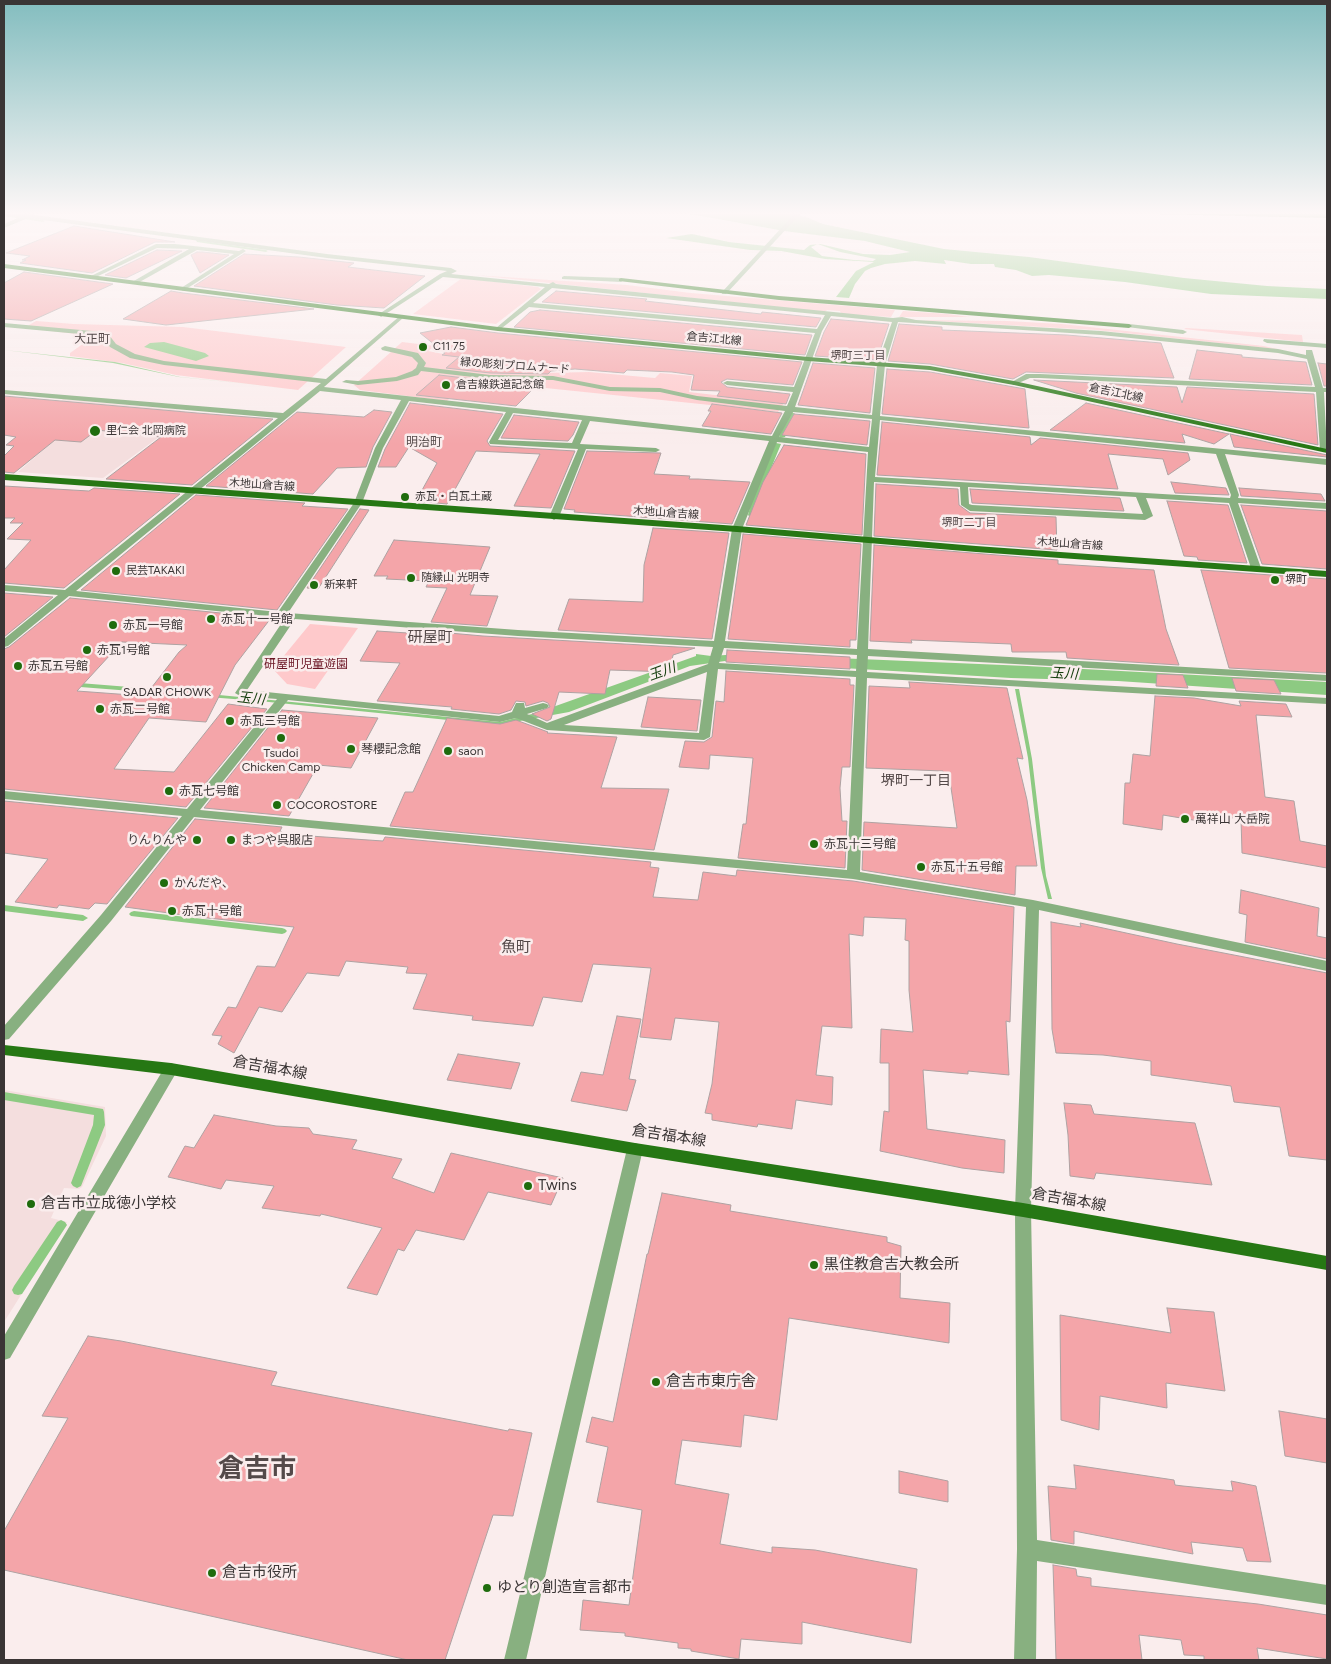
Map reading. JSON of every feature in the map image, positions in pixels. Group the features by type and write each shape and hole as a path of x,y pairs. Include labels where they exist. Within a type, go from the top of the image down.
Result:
{"main road":[{"name":"倉吉江北線","path":"183,289 498,329 808,359 930,368 1014,383 1326,450"},
{"path":"690,289 1129,326"},
{"name":"木地山倉吉線","path":"4,477 737,529 1327,574"},
{"name":"倉吉福本線","path":"4,1050 171,1069 635,1149 1023,1210 1327,1263"}],"street":[{"path":"381,315 421,289"},
{"path":"498,329 548,289"},
{"path":"596,289 916,322 1101,332 1278,351 1311,358"},
{"path":"724,293 728,289"},
{"path":"529,305 819,331"},
{"path":"519,709 547,727 704,737 713,666 719,645 737,529 774,440 790,409 819,331 829,314"},
{"path":"4,644 318,389 401,317"},
{"path":"896,319 1017,317"},
{"path":"853,875 860,674 863,653 870,479 882,364 896,319"},
{"path":"4,325 103,334 113,344 133,356 164,363 327,381"},
{"path":"1129,326 1196,334"},
{"path":"1263,341 1306,346 1327,346"},
{"path":"1306,346 1324,390 1326,450"},
{"path":"346,382 358,383 397,379 419,370 422,363 415,355 385,348"},
{"name":"緑の彫刻プロムナード","path":"419,370 490,377 553,378 610,389 660,390 697,398 790,409 1327,462"},
{"path":"1014,383 1029,376 1040,376 1324,390"},
{"path":"727,383 797,390"},
{"path":"318,389 873,450"},
{"path":"4,392 285,416"},
{"path":"406,398 379,448 358,502 240,693 285,696 500,720 519,709 543,706"},
{"path":"510,410 493,442 656,450"},
{"path":"554,516 579,447 587,418"},
{"path":"1220,452 1235,495 1233,501 1256,568"},
{"path":"870,479 1327,506"},
{"path":"964,485 965,505 970,508 1145,517 1148,516 1140,495"},
{"path":"4,588 68,592 286,616 518,634 1327,678"},
{"path":"547,727 713,666 1327,701"},
{"path":"4,1035 106,918 285,696"},
{"path":"4,795 853,875 1032,904 1327,966"},
{"path":"1025,1660 1027,1549 1023,1210 1032,904"},
{"path":"4,1352 171,1069"},
{"path":"515,1660 635,1149"},
{"path":"1027,1549 1327,1596"}],"shaded area":[{"name":"里仁会 北岡病院","path":"63,399 181,410 167,421 178,423 103,478 18,472 51,443 13,439"},
{"name":"倉吉市立成徳小学校","path":"4,1090 105,1107 106,1136 82,1187 79,1189 64,1188 51,1218 67,1222 4,1322"}],"green space":[{"path":"447,289 541,289 496,324 413,314"},
{"path":"604,289 656,289 895,310 891,317 841,314 840,311 827,310 825,312"},
{"path":"903,311 948,314 969,317 899,317"},
{"path":"916,320 1062,324 1264,346 1294,353 1275,349 1096,330"},
{"path":"36,321 183,327 346,347 298,390 176,375 122,363 70,356 70,353 94,336 24,328"},
{"path":"1184,329 1302,335 1303,342"},
{"path":"402,342 435,346 428,351 542,373 589,372 655,378 660,373 692,376 689,392 784,403 778,412 468,380 447,401 360,390 354,385"},
{"name":"研屋町児童遊園","path":"310,624 358,628 315,689 287,684 273,669"}],"water":[{"path":"842,289 853,289 849,298 836,297"},
{"path":"1173,289 1327,289 1327,299 1211,294"},
{"path":"164,342 205,353 209,356 196,361 144,347 150,343"},
{"path":"4,350 115,362 180,377 279,387 179,377 113,363"},
{"name":"玉川","path":"696,654 711,656 740,654 1027,666 1327,682 1327,695 1118,681 1011,678 725,661 690,666 569,712 498,725 259,701 4,681 4,677 167,690 500,722 536,713 696,656"},
{"path":"1015,689 1019,689 1032,759 1046,876 1052,899 1048,899 1041,868 1028,758"}],"building":[{"path":"4,289 103,289 31,321 4,319"},
{"path":"214,289 409,289 384,308 337,305"},
{"path":"171,291 314,309 166,325 123,319"},
{"path":"556,291 647,299 645,301 761,314 762,312 821,318 816,327 542,302"},
{"path":"540,310 812,335 805,355 514,327 530,312"},
{"path":"831,319 889,324 877,360 815,356"},
{"path":"899,324 942,327 942,330 1067,335 1161,343 1174,378 1026,372 1013,379 930,364 888,361"},
{"path":"451,327 802,362 793,385 727,379 721,382 727,387 790,394 786,404 717,396 720,391 691,390 694,375 672,372 627,370 624,373 575,369 551,371 548,374 490,373 446,368 459,357 442,355 445,353 420,333"},
{"path":"1197,350 1242,355 1242,357 1306,362 1312,385 1189,379"},
{"path":"813,363 875,368 870,413 798,405"},
{"path":"1318,363 1327,364 1327,386 1324,386"},
{"path":"887,369 930,372 1025,389 1029,428 882,414"},
{"path":"439,375 490,381 540,382 516,406 416,395"},
{"path":"1034,380 1177,387 1182,403 1187,387 1314,394 1318,445 1076,393"},
{"path":"4,396 273,419 192,485 106,479 161,437 97,430 81,442 55,440 14,473 4,472 4,456 14,446 6,445 16,437 4,435"},
{"path":"410,403 503,414 487,441 490,446 575,451 551,508 514,506 540,454 476,451 447,504 416,501 437,463 409,447 396,467 378,467 385,449"},
{"path":"1086,403 1229,434 1214,444 1182,434 1185,443 1050,430"},
{"path":"712,404 782,413 771,434 702,426 711,411 708,411"},
{"path":"374,410 392,412 373,447 366,467 337,468 313,494 206,486 297,412 364,417"},
{"path":"794,414 870,421 867,445 782,435"},
{"path":"514,415 579,422 568,441 501,438"},
{"path":"882,422 1030,437 1031,445 1040,438 1188,453 1190,460 1168,475 1163,459 1108,454 1118,489 877,475"},
{"path":"1230,434 1327,455 1327,457 1234,447"},
{"path":"784,445 866,454 862,535 746,525 763,482"},
{"path":"587,451 661,453 654,474 690,476 689,479 750,482 732,524 574,512 575,510 564,509"},
{"path":"1171,482 1226,488 1229,495 1175,493"},
{"path":"876,484 958,489 959,505 970,513 1056,517 1057,550 874,536"},
{"path":"4,486 89,491 94,488 180,494 64,588 4,583 4,570 31,540 7,539 23,523 10,523 15,518 4,518"},
{"path":"1239,488 1321,494 1325,501 1241,496"},
{"path":"970,489 1120,498 1124,511 972,503"},
{"path":"196,495 305,503 302,506 348,509 277,610 81,590"},
{"path":"1167,501 1228,505 1247,563 1198,560 1197,557 1184,556"},
{"path":"1241,505 1327,511 1327,569 1262,564"},
{"path":"360,509 369,510 318,589 307,588"},
{"path":"653,528 729,533 712,639 558,630 569,599 643,602 644,565"},
{"path":"743,534 861,544 856,640 850,640 850,647 728,639"},
{"path":"394,540 490,547 470,595 498,596 487,626 431,622 447,588 426,587 429,581 386,579 388,576 374,576"},
{"path":"874,545 1058,560 1058,564 1154,570 1166,629 1179,665 1067,658 1066,652 1012,652 1011,644 911,640 912,643 870,641"},
{"path":"1201,570 1327,579 1327,673 1229,668"},
{"path":"4,593 53,597 4,637"},
{"path":"70,598 271,618 235,665 206,722 149,718 114,769 174,772 228,704 267,709 186,807 4,789 4,649","holes":["122,642 187,645 179,652 145,696 77,691"]},
{"path":"377,631 408,633 427,631 695,648 673,655 670,672 610,670 605,694 559,692 551,719 547,721 532,714 550,707 548,703 543,701 526,706 525,702 516,701 511,710 499,714 451,709 452,707 377,701 400,663 360,661"},
{"path":"727,650 850,657 850,669 726,662"},
{"path":"726,671 850,679 850,685 854,685 850,767 842,767 840,788 842,821 847,821 845,868 738,858 743,824 746,824 753,758 710,755 709,769 679,767 685,741 704,742 712,737 716,701 724,702"},
{"path":"1157,674 1183,675 1188,688 1156,686"},
{"path":"1232,678 1274,680 1281,694 1236,691"},
{"path":"909,682 1007,688 1023,759 1017,758 1027,800 1037,866 1016,866 1015,895 862,870 864,822 957,828 950,781 944,780 943,771 866,768 869,686 910,688"},
{"path":"1155,696 1194,698 1241,706 1239,701 1286,704 1292,717 1256,715 1265,797 1294,801 1300,841 1327,846 1327,868 1242,853 1241,819 1199,813 1199,821 1163,815 1162,830 1123,824 1125,783 1130,783 1133,754 1150,756"},
{"path":"648,697 701,700 697,731 641,727"},
{"path":"282,710 378,718 351,768 318,765 289,816 204,808"},
{"path":"447,718 500,724 516,720 547,733 617,737 601,788 669,789 654,850 390,826 405,792 413,792"},
{"path":"4,801 178,818 107,904 95,903 89,909 59,905 57,908 15,902 48,859 4,853"},
{"path":"195,819 282,827 281,834 383,841 385,837 651,862 650,867 659,868 653,897 698,900 703,872 736,876 737,870 853,881 1014,907 1010,1022 1006,1021 1009,1075 968,1071 968,1074 923,1070 927,1129 1005,1140 1004,1173 962,1168 880,1151 884,1111 889,1112 889,1063 880,1063 881,1029 913,1032 909,990 909,941 905,940 906,919 864,917 863,936 849,934 852,1028 822,1026 816,1075 833,1077 832,1105 796,1100 792,1129 758,1124 757,1127 712,1120 712,1114 705,1113 712,1084 719,1022 675,1018 671,1040 640,1037 651,968 593,964 582,1002 543,997 533,1026 472,1020 473,1016 413,1009 427,974 406,973 408,967 346,961 339,976 307,973 282,1012 259,1007 234,1053 218,1044 222,1036 212,1035 228,1007 236,1008 257,966 275,967 294,927 125,907"},
{"path":"1241,890 1319,908 1317,936 1327,938 1327,959 1245,942 1247,915 1239,913"},
{"path":"1051,922 1081,927 1080,923 1327,973 1327,1160 1289,1156 1280,1107 1234,1102 1231,1086 1151,1075 1151,1061 1103,1055 1056,1053 1052,1029"},
{"path":"617,1016 641,1019 629,1079 636,1080 627,1111 571,1101 581,1072 603,1075"},
{"path":"458,1054 520,1063 511,1089 447,1080"},
{"path":"1064,1103 1091,1105 1094,1114 1195,1123 1212,1185 1096,1173 1094,1179 1070,1176"},
{"path":"214,1115 276,1126 309,1128 313,1134 357,1140 352,1149 402,1159 392,1178 434,1193 451,1153 563,1178 551,1205 488,1192 464,1240 416,1230 404,1251 398,1249 377,1295 347,1288 382,1228 321,1214 320,1216 262,1208 274,1186 226,1180 221,1189 168,1177 185,1146 194,1148"},
{"path":"662,1193 731,1205 730,1211 887,1237 887,1242 901,1246 900,1298 950,1303 949,1343 789,1318 777,1420 744,1415 741,1447 682,1440 675,1484 729,1494 720,1544 772,1553 772,1547 815,1550 917,1569 911,1643 802,1622 802,1644 741,1639 739,1659 678,1648 678,1643 625,1636 625,1633 580,1630 583,1600 629,1605 642,1510 597,1502 608,1447 586,1442 592,1417 613,1422 647,1254"},
{"path":"1167,1308 1214,1312 1225,1391 1166,1383 1167,1408 1100,1396 1099,1430 1061,1420 1060,1315 1171,1333"},
{"path":"88,1336 277,1372 271,1385 508,1431 509,1429 532,1433 513,1516 493,1515 445,1660 408,1660 4,1570 4,1531 68,1418 42,1416"},
{"path":"1279,1411 1327,1419 1327,1463 1285,1456"},
{"path":"1074,1465 1174,1480 1175,1485 1183,1486 1233,1491 1231,1481 1256,1486 1271,1562 1247,1561 1243,1548 1191,1542 1193,1554 1074,1531 1074,1544 1051,1540 1048,1486 1076,1489"},
{"path":"899,1471 948,1481 948,1502 899,1493"},
{"path":"1053,1565 1076,1569 1077,1576 1091,1578 1091,1586 1258,1604 1327,1615 1327,1659 1257,1648 1259,1660 1204,1660 1204,1656 1184,1655 1181,1640 1139,1635 1142,1660 1056,1660"}],"waterway":[{"path":"782,437 792,414"},
{"path":"751,515 755,500 778,444"},
{"path":"4,908 83,918"},
{"path":"134,914 282,931"},
{"path":"4,1096 99,1112 99,1125 77,1183"},
{"path":"18,1290 61,1225"}],"place":[{"name":"C11 75","path":"423,347"},
{"name":"倉吉線鉄道記念館","path":"446,385"},
{"name":"里仁会 北岡病院","path":"95,431"},
{"name":"赤瓦・白瓦土蔵","path":"405,497"},
{"name":"民芸TAKAKI","path":"116,571"},
{"name":"随縁山 光明寺","path":"411,578"},
{"name":"堺町","path":"1275,580"},
{"name":"新来軒","path":"314,585"},
{"name":"赤瓦十一号館","path":"211,619"},
{"name":"赤瓦一号館","path":"113,625"},
{"name":"赤瓦1号館","path":"87,650"},
{"name":"赤瓦五号館","path":"18,666"},
{"name":"SADAR CHOWK","path":"167,677"},
{"name":"赤瓦二号館","path":"100,709"},
{"name":"赤瓦三号館","path":"230,721"},
{"name":"Tsudoi Chicken Camp","path":"281,738"},
{"name":"琴櫻記念館","path":"351,749"},
{"name":"saon","path":"448,751"},
{"name":"赤瓦七号館","path":"169,791"},
{"name":"COCOROSTORE","path":"277,805"},
{"name":"萬祥山 大岳院","path":"1185,819"},
{"name":"りんりんや","path":"197,840"},
{"name":"まつや呉服店","path":"231,840"},
{"name":"赤瓦十三号館","path":"814,844"},
{"name":"赤瓦十五号館","path":"921,867"},
{"name":"かんだや、","path":"164,883"},
{"name":"赤瓦十号館","path":"172,911"},
{"name":"Twins","path":"528,1186"},
{"name":"倉吉市立成徳小学校","path":"31,1204"},
{"name":"黒住教倉吉大教会所","path":"814,1265"},
{"name":"倉吉市東庁舎","path":"656,1382"},
{"name":"倉吉市役所","path":"212,1573"},
{"name":"ゆとり創造宣言都市","path":"487,1588"}],"district":[{"name":"大正町","path":"92,339"},
{"name":"堺町三丁目","path":"858,356"},
{"name":"明治町","path":"424,442"},
{"name":"堺町二丁目","path":"969,523"},
{"name":"研屋町","path":"430,638"},
{"name":"堺町一丁目","path":"916,781"},
{"name":"魚町","path":"516,948"},
{"name":"倉吉市","path":"257,1469"}]}
